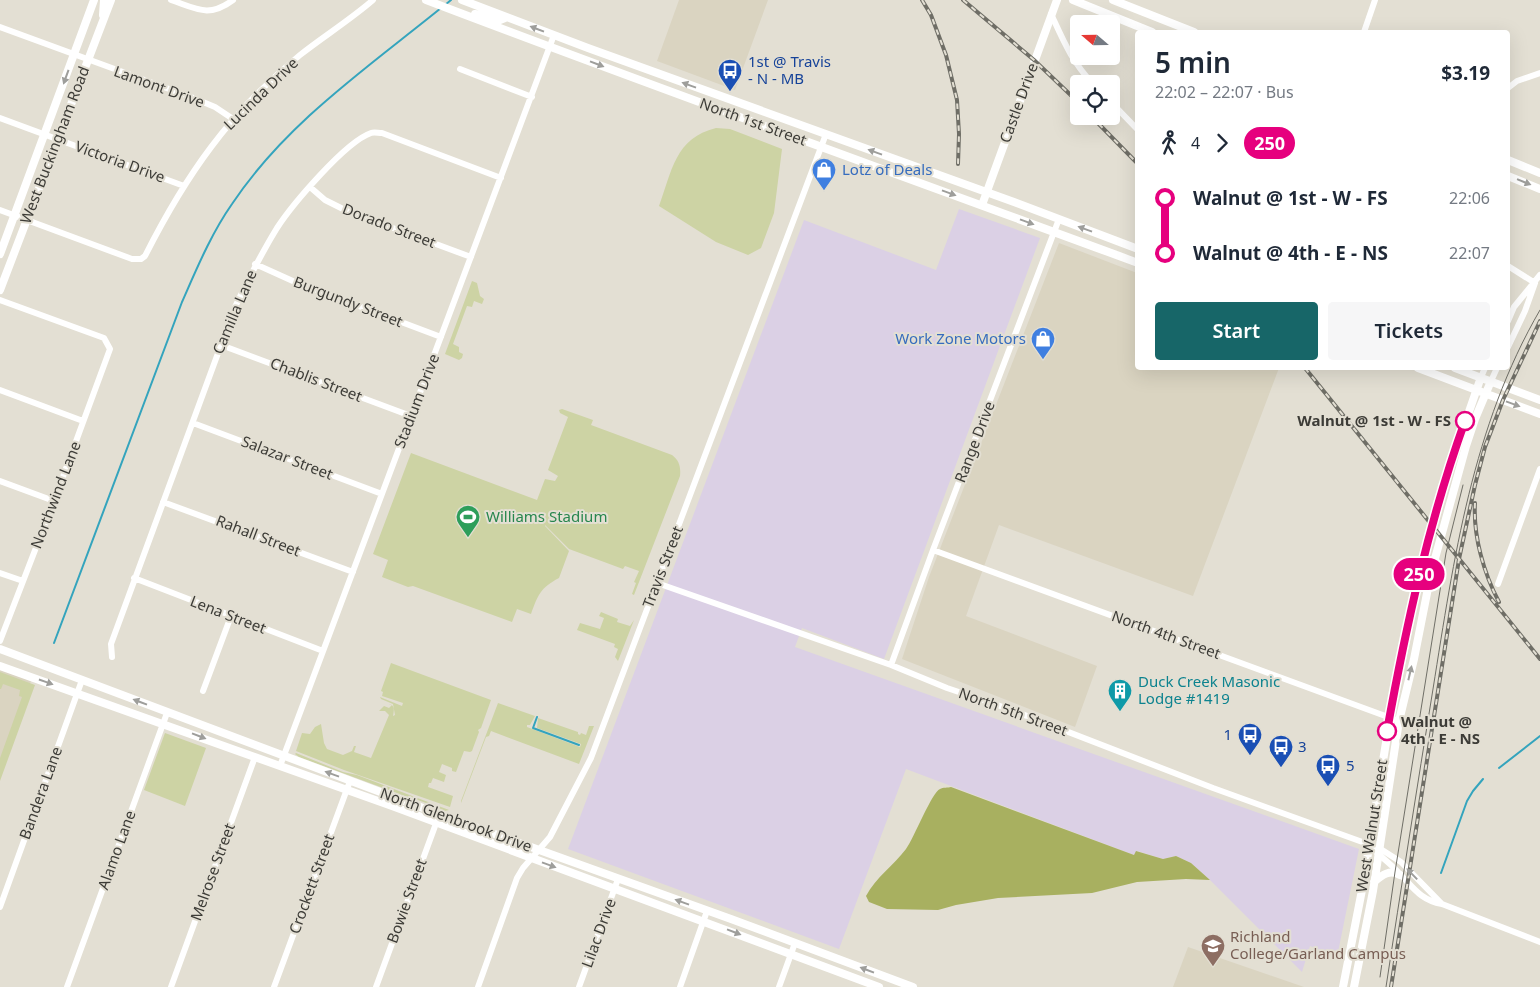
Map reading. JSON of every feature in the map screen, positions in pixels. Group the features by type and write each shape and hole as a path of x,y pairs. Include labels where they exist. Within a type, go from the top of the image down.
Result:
{"main road":[{"name":"West Buckingham Road","path":"0,254 94,0"},
{"path":"104,0 104,19"},
{"name":"West Buckingham Road","path":"0,290 111,0"},
{"name":"North 1st Street","path":"462,0 1135,248"},
{"name":"Castle Drive","path":"982,205 1056,0"},
{"path":"1073,0 1147,30"},
{"path":"1113,0 1189,30"},
{"name":"North 1st Street","path":"429,1 737,117 1135,262"},
{"path":"453,10 500,20 506,17"},
{"path":"737,117 742,104"},
{"path":"842,154 847,142"},
{"path":"1510,161 1540,172"},
{"path":"1510,177 1540,189"},
{"path":"1423,370 1540,414"},
{"path":"1461,370 1540,400"},
{"name":"West Walnut Street","path":"1343,987 1390,718 1420,571 1446,478 1481,377"},
{"name":"West Walnut Street","path":"1354,987 1374,882 1399,721 1414,659 1431,573 1456,480 1475,420 1491,381"},
{"path":"1446,478 1456,480"},
{"name":"North Glenbrook Drive","path":"0,649 439,814 913,987"},
{"name":"North Glenbrook Drive","path":"0,666 164,723 880,987"},
{"path":"1374,882 1387,873 1400,874"}],"street":[{"path":"171,0 208,12 225,6 233,0"},
{"name":"Lucinda Drive","path":"26,219 132,259 141,259 145,256 184,186 210,147 246,104 294,61 373,0"},
{"path":"1365,30 1376,0"},
{"path":"1051,14 1068,51 1076,65 1085,75"},
{"name":"Lamont Drive","path":"0,27 191,97 215,107 233,119"},
{"name":"Stadium Drive","path":"280,766 554,35"},
{"path":"460,69 532,97"},
{"path":"1510,87 1540,72"},
{"path":"1120,111 1135,127"},
{"name":"Victoria Drive","path":"0,118 184,186"},
{"name":"Camilla Lane","path":"112,657 111,644 134,578 235,307 256,264 278,226 328,166 356,142 373,132 382,133 501,178"},
{"name":"Travis Street","path":"478,987 517,878 556,828 585,772 826,134"},
{"name":"Dorado Street","path":"310,187 324,200 347,211 471,258"},
{"path":"0,210 26,219"},
{"name":"Range Drive","path":"892,665 933,550 1059,219"},
{"name":"Burgundy Street","path":"256,264 295,282 441,338"},
{"path":"1510,267 1535,283"},
{"path":"1510,316 1514,307 1540,275"},
{"path":"1510,343 1525,311 1535,283"},
{"name":"Northwind Lane","path":"0,300 104,338 110,349 0,640"},
{"name":"Chablis Street","path":"221,345 411,416"},
{"path":"1481,377 1484,370"},
{"path":"1491,381 1496,370"},
{"path":"0,390 84,421"},
{"name":"Salazar Street","path":"193,423 382,494"},
{"path":"1498,584 1540,470"},
{"path":"0,481 54,501"},
{"name":"Rahall Street","path":"163,502 353,572"},
{"name":"North 4th Street","path":"933,550 1399,721"},
{"path":"0,573 22,581"},
{"name":"Lena Street","path":"134,578 323,651"},
{"name":"North 5th Street","path":"656,583 892,665 947,688 1368,846 1401,862 1442,904"},
{"path":"203,691 231,616"},
{"name":"Bandera Lane","path":"0,907 82,680"},
{"name":"Alamo Lane","path":"67,987 167,713"},
{"name":"Melrose Street","path":"171,987 255,757"},
{"name":"Crockett Street","path":"274,987 350,781"},
{"name":"Bowie Street","path":"376,987 439,814"},
{"name":"North 5th Street","path":"1379,852 1419,894 1430,902 1442,904 1540,942"},
{"name":"Lilac Drive","path":"579,987 618,878"},
{"path":"680,987 707,911"},
{"path":"779,987 795,943"},
{"path":"880,987 884,976"}],"shaded area":[{"path":"679,0 768,0 735,90 657,61"},
{"path":"959,209 1040,238 884,659 802,628 795,647 1359,849 1337,957 1310,946 1302,972 1210,880 1191,863 1176,856 1163,859 1137,851 1134,855 906,769 839,949 568,849 804,220 936,270"},
{"path":"1059,243 1135,272 1135,370 1278,370 1193,596 999,525 966,616 1097,666 1075,727 902,659 929,577"},
{"path":"0,669 31,681 0,767"},
{"name":"Richland College/Garland Campus","path":"1188,947 1304,987 1173,987"}],"green space":[{"path":"716,128 730,129 782,149 774,213 761,248 748,255 716,242 659,206 672,169 683,148 692,139"},
{"path":"472,281 477,283 480,296 484,299 482,304 474,301 472,307 467,306 453,344 459,347 459,352 463,354 459,360 445,354"},
{"path":"562,409 593,420 591,425 672,455 679,464 680,476 634,595 632,594 636,583 634,582 639,571 625,566 623,569 569,549 545,525 569,551 559,578 540,593 531,614 517,609 512,622 413,586 408,587 382,577 388,560 373,554 411,453 537,500 545,479 555,481 558,476 548,470 568,417 560,413 559,410"},
{"path":"601,612 618,619 617,622 630,626 634,620 618,661 615,657 618,649 614,647 615,644 577,630 580,623 600,629 604,618 599,616"},
{"path":"391,663 491,700 481,728 478,730 479,732 472,751 464,751 456,772 442,764 439,772 446,775 444,782 433,778 431,783 429,783 428,787 453,796 450,807 296,751 302,733 310,734 315,727 321,724 324,743 327,749 343,755 352,751 354,746 356,746 354,752 371,758 389,715 385,711 379,711 384,706 389,708 392,705 394,709 393,704 380,697 402,706 403,703 382,696 383,692 381,691"},
{"path":"0,672 35,685 0,781 0,758 22,697 19,696 20,690 3,684 0,689"},
{"path":"498,703 535,716 527,727 580,747 581,744 537,728 538,718 578,732 580,735 581,733 586,735 589,726 594,726 579,764 491,731 489,736 486,737 461,803 461,801"},
{"path":"165,733 206,748 185,806 144,790"},
{"path":"296,753 449,810 445,811 299,757"},
{"path":"951,787 1134,855 1136,851 1163,859 1176,856 1191,863 1210,880 1186,879 1137,882 1092,893 998,898 938,910 887,909 869,902 866,896 870,889 906,849 937,792 941,788"}],"waterway":[{"path":"445,5 451,0"},
{"path":"54,643 182,302 224,215 253,175 302,122 441,8"},
{"path":"537,717 533,728 579,745"},
{"path":"1499,768 1540,736"},
{"path":"1441,873 1467,801 1483,779"}],"tram line":[{"path":"1386,987 1458,542 1482,447 1498,400 1517,355 1540,310"},
{"path":"1380,977 1446,553 1463,485"}],"railway":[{"path":"922,0 931,15 946,55 957,100 958,164"},
{"path":"963,0 1034,60 1070,94"},
{"path":"1100,125 1135,161"},
{"path":"1391,987 1459,559 1475,485 1485,447 1503,400 1540,321"},
{"path":"1307,370 1540,659"},
{"path":"1475,503 1476,528 1484,567 1499,602"}],"bus line":[{"name":"250","path":"1387,731 1420,571 1446,478 1465,421"}],"place":[{"name":"1st @ Travis - N - MB","path":"730,92"},
{"name":"Lotz of Deals","path":"824,191"},
{"name":"Work Zone Motors","path":"1043,360"},
{"name":"Walnut @ 1st - W - FS","path":"1465,421"},
{"name":"Williams Stadium","path":"468,538"},
{"name":"Duck Creek Masonic Lodge #1419","path":"1120,712"},
{"name":"Walnut @ 4th - E - NS","path":"1387,731"},
{"name":"1","path":"1250,756"},
{"name":"3","path":"1281,768"},
{"name":"5","path":"1328,787"},
{"name":"Richland College/Garland Campus","path":"1213,967"}]}
